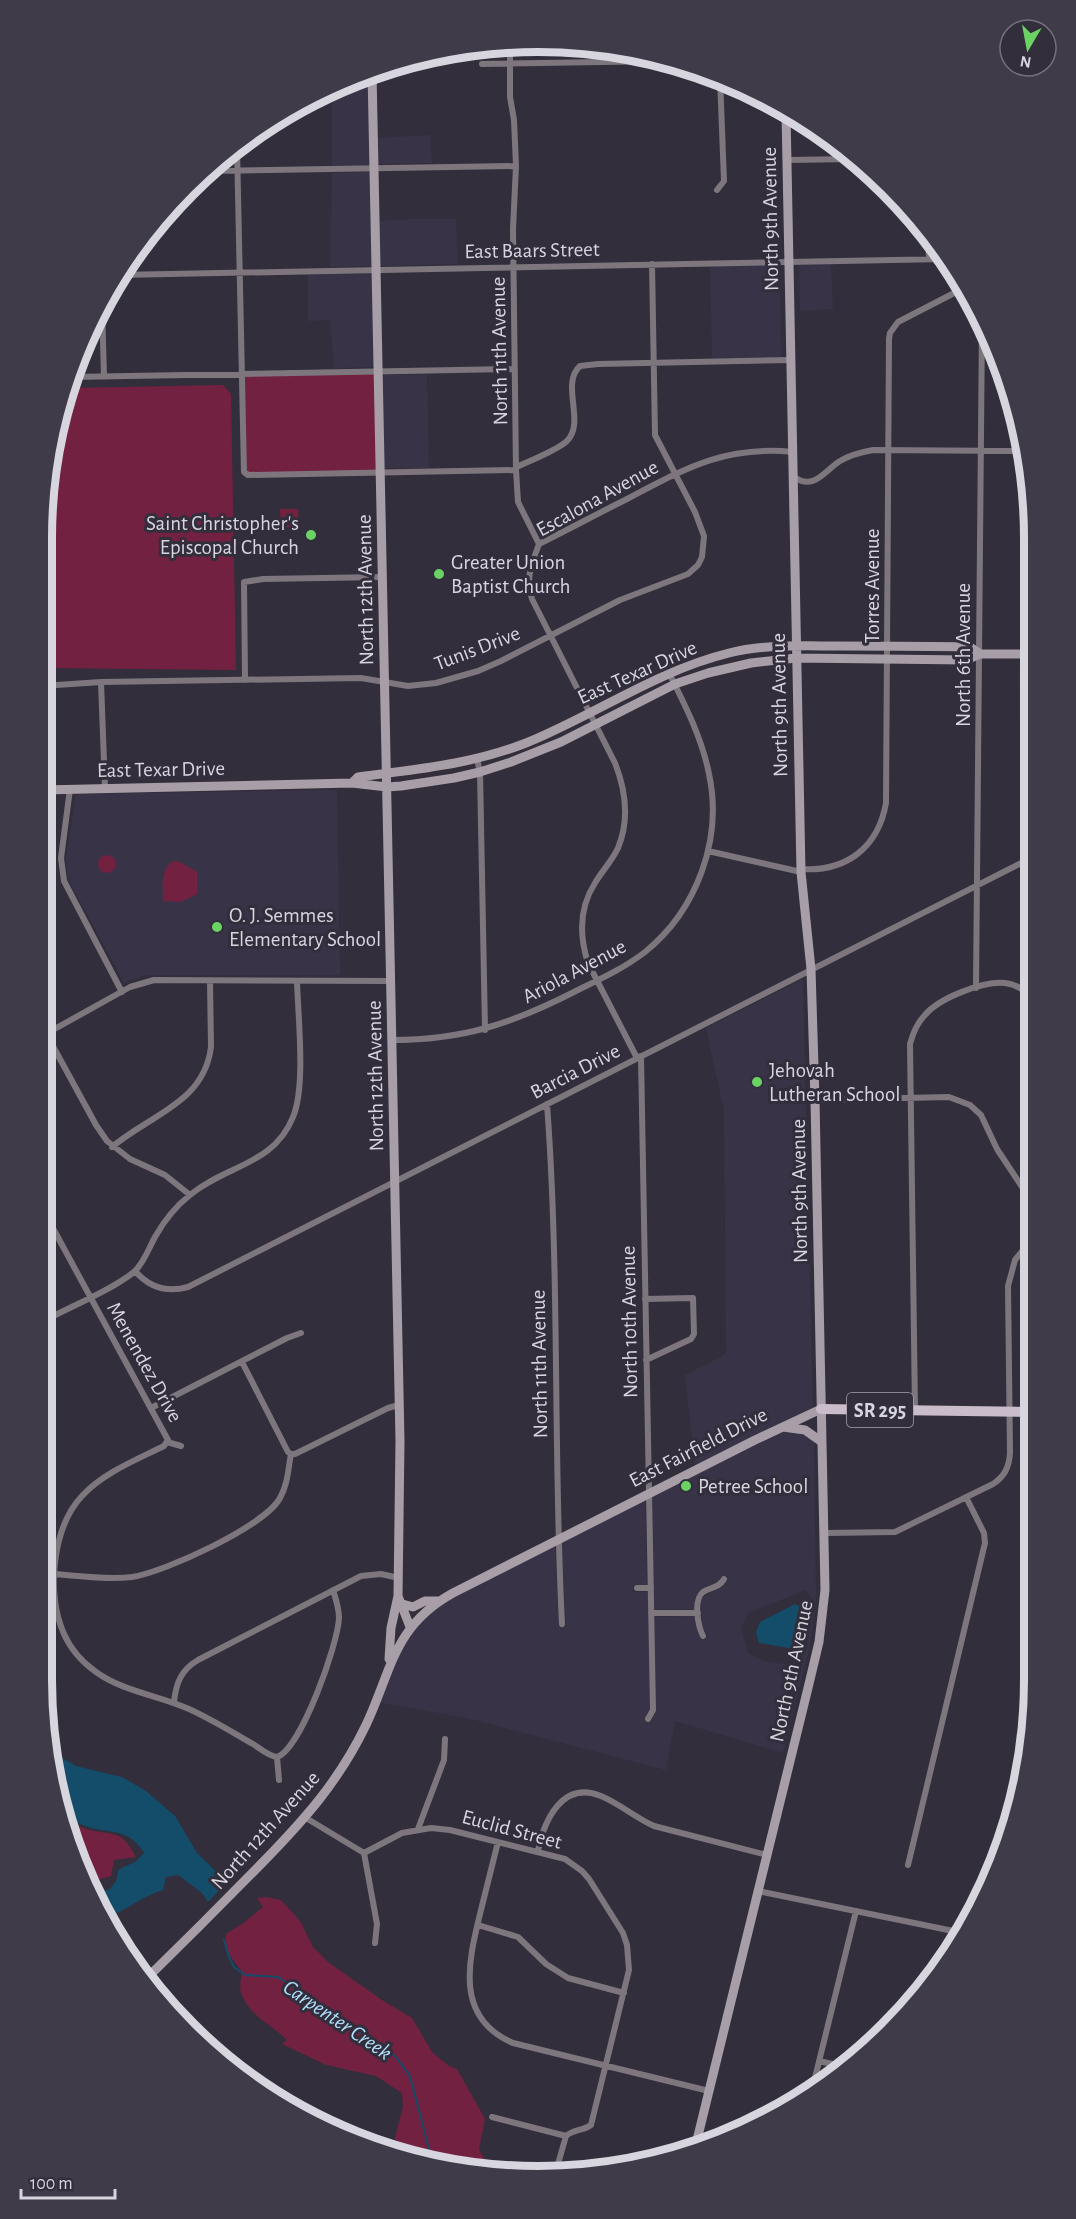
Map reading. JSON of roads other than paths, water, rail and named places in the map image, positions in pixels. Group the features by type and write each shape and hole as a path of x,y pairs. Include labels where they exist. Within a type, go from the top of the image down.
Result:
{"main road":[{"name":"North 12th Avenue","path":"151,1974 306,1818 335,1779 356,1745 388,1668 410,1627 399,1600 399,1405 372,82"},
{"name":"North 9th Avenue","path":"697,2140 819,1642 825,1590 811,969 801,871 786,121"},
{"name":"East Texar Drive","path":"352,783 357,777 429,769 477,759 526,743 669,673 732,652 796,646 889,646 970,647 980,654"},
{"name":"East Texar Drive","path":"52,790 352,783 387,787 428,783 480,772 537,753 675,684 734,666 796,658 967,660 980,654 1024,654"},
{"name":"East Fairfield Drive","path":"410,1627 439,1601 781,1427 821,1409 1024,1412"},
{"path":"781,1427 805,1430 822,1442"},
{"path":"388,1668 391,1628 399,1600 413,1607 425,1601 439,1601"}],"street":[{"name":"North 11th Avenue","path":"510,54 516,166 513,229 516,468 520,510 539,544"},
{"path":"482,64 616,59"},
{"path":"717,190 724,181 720,88"},
{"path":"237,157 244,472 248,475 516,468 567,441 574,428 574,373 580,366 790,360"},
{"path":"787,160 841,159"},
{"path":"220,171 516,166"},
{"path":"929,250 929,259"},
{"name":"East Baars Street","path":"130,275 935,259"},
{"path":"652,264 655,435 674,474"},
{"name":"Torres Avenue","path":"708,851 801,871 824,869 845,862 864,849 881,825 886,803 889,646 890,333 898,322 956,292"},
{"path":"103,324 104,377"},
{"name":"North 6th Avenue","path":"976,988 982,341"},
{"path":"80,377 515,369"},
{"name":"Escalona Avenue","path":"639,1057 597,981 584,951 581,928 589,893 622,837 626,811 624,789 620,775 532,600 528,586 529,573 539,544 674,474 708,460 741,452 761,450 793,452"},
{"path":"794,477 802,482 814,481 849,456 873,450 1015,451"},
{"name":"Tunis Drive","path":"52,685 101,682 361,678 408,686 458,677 501,661 620,600 682,578 698,565 705,543 702,528 674,474"},
{"path":"245,680 244,582 262,579 382,577"},
{"name":"Ariola Avenue","path":"392,1040 431,1039 485,1030 538,1010 633,961 669,928 690,897 708,851 713,811 709,772 697,733 669,673"},
{"path":"101,682 105,788"},
{"path":"477,759 480,772 485,1030"},
{"path":"70,789 61,858 64,882 122,992"},
{"name":"Barcia Drive","path":"135,1271 146,1282 161,1289 188,1287 1024,862"},
{"path":"52,1031 133,985 154,980 391,981"},
{"path":"112,1146 188,1095 202,1079 211,1047 210,981"},
{"path":"52,1317 135,1271 163,1224 190,1195 216,1177 262,1156 281,1138 292,1119 299,1086 297,981"},
{"path":"915,1410 909,1097 909,1053 913,1034 918,1024 938,1004 956,995 996,983 1011,984 1024,991"},
{"path":"52,1049 96,1125 112,1146 130,1159 165,1175 190,1195"},
{"name":"North 10th Avenue","path":"639,1057 653,1710 648,1719"},
{"path":"815,1100 956,1098 976,1109 985,1121 997,1149 1024,1190"},
{"name":"North 11th Avenue","path":"547,1104 552,1168 558,1541 562,1624"},
{"name":"Menendez Drive","path":"52,1227 167,1437 164,1446 103,1479 82,1495 72,1509 61,1531 56,1554 54,1574 60,1626 76,1653 97,1673 115,1683 174,1702 277,1757"},
{"path":"825,1533 895,1532 999,1480 1008,1468 1010,1411 1008,1286 1016,1260 1024,1250"},
{"path":"645,1299 693,1298 694,1334 691,1339 646,1360"},
{"path":"151,1408 301,1333"},
{"path":"242,1362 291,1454"},
{"path":"291,1454 388,1407 399,1405"},
{"path":"167,1442 181,1446"},
{"path":"54,1574 110,1578 145,1574 172,1565 259,1520 274,1507 285,1488 291,1454"},
{"path":"908,1865 985,1544 984,1533 966,1497"},
{"path":"174,1702 180,1676 190,1664 361,1576 371,1574 399,1578"},
{"path":"703,1636 698,1613 700,1595 720,1585 724,1579"},
{"path":"637,1588 651,1588"},
{"path":"279,1780 277,1757 283,1755 299,1730 324,1675 339,1618 333,1590"},
{"path":"651,1613 698,1613"},
{"path":"418,1829 444,1760 445,1739"},
{"path":"538,1851 543,1829 553,1810 571,1796 587,1794 599,1795 610,1800 654,1826 767,1855"},
{"path":"306,1818 364,1852 377,1923 375,1944"},
{"name":"Euclid Street","path":"364,1852 390,1838 418,1829 444,1829 556,1856 574,1865 589,1879 623,1933 627,1945 629,1970 591,2125 582,2130 570,2132 566,2136"},
{"path":"498,1842 469,1970 469,1984 479,2015 490,2029 513,2043 709,2091"},
{"path":"758,1891 954,1931"},
{"path":"814,2080 856,1911"},
{"path":"478,1925 518,1937 546,1964 568,1978 624,1993"},
{"path":"819,2061 836,2065"},
{"path":"492,2117 566,2136 558,2165"}],"water":[{"path":"795,1604 799,1606 799,1635 793,1647 759,1643 756,1632 760,1622"},
{"path":"59,1756 76,1766 122,1777 146,1791 175,1816 197,1853 227,1882 208,1902 202,1893 178,1875 166,1877 163,1890 113,1915 100,1890 109,1890 116,1881 119,1869 135,1862 144,1853 132,1839 125,1835 85,1826 73,1820"}],"waterway":[{"name":"Carpenter Creek","path":"224,1940 234,1967 245,1975 278,1977 395,2056 410,2076 430,2154"}],"place":[{"name":"Saint Christopher's Episcopal Church","path":"311,535"},
{"name":"Greater Union Baptist Church","path":"439,574"},
{"name":"O. J. Semmes Elementary School","path":"217,927"},
{"name":"Jehovah Lutheran School","path":"757,1082"},
{"name":"Petree School","path":"686,1486"}]}
